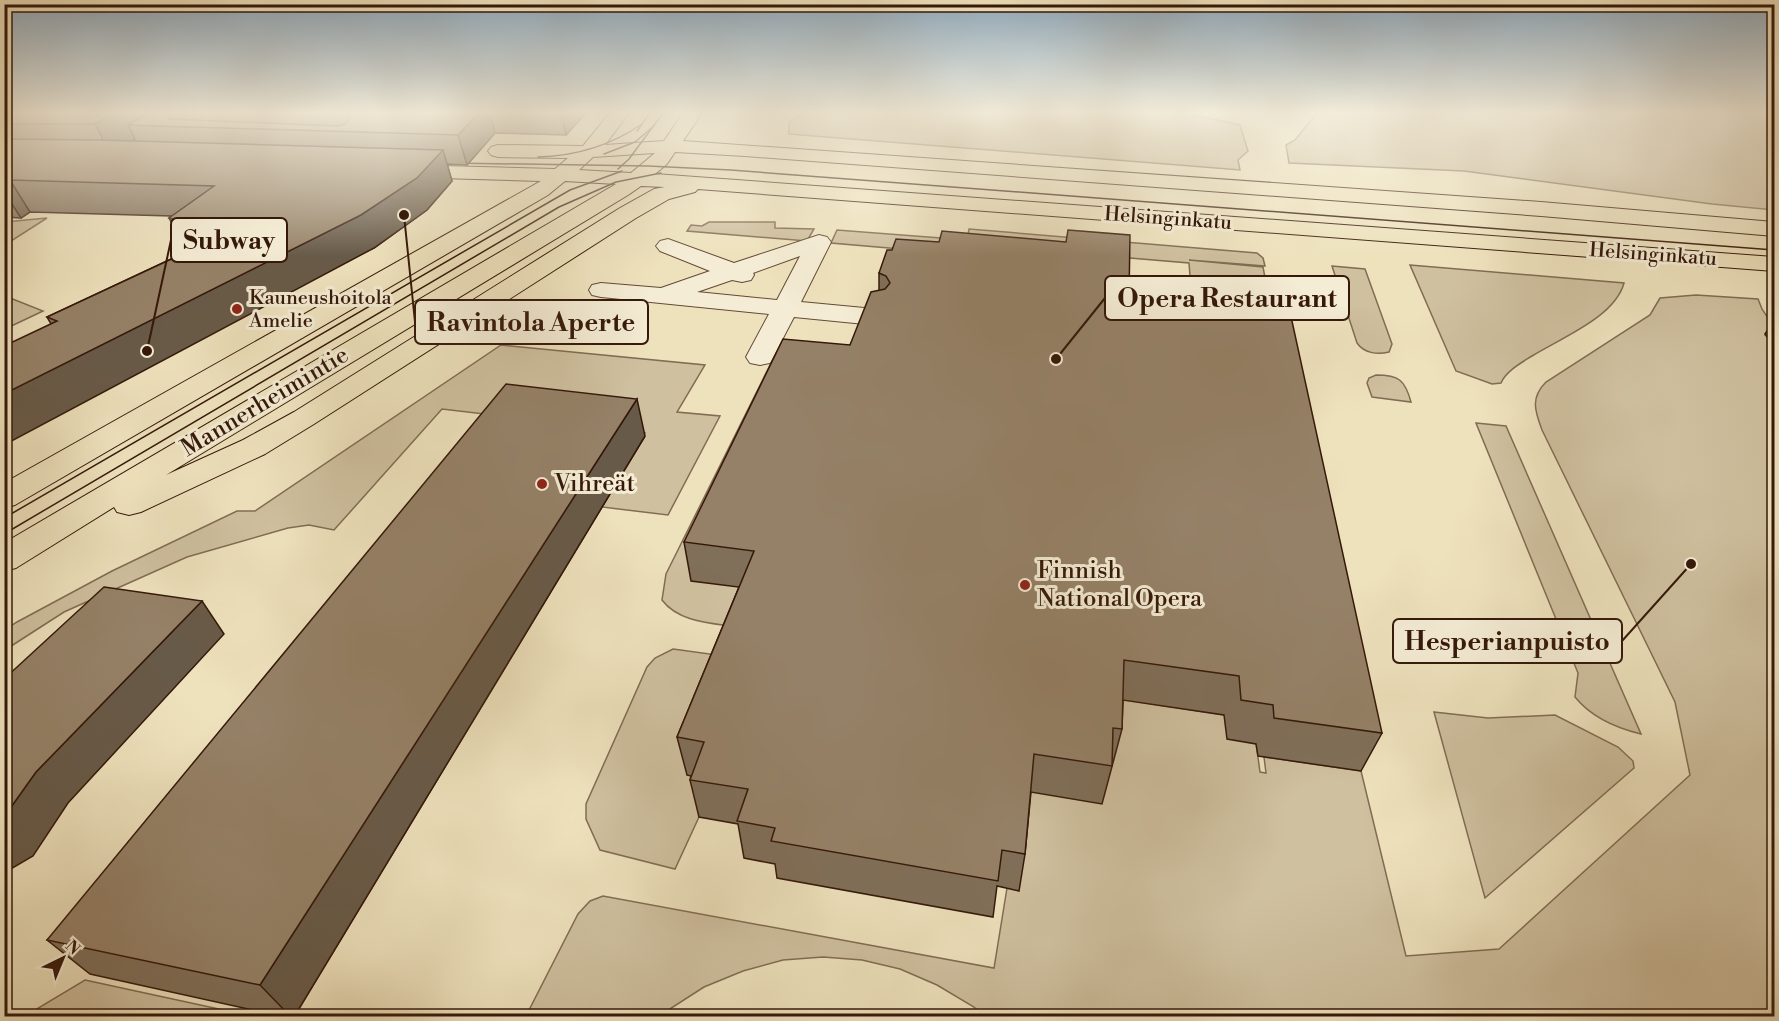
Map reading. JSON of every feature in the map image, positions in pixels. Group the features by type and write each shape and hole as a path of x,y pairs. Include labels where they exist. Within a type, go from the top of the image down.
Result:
{"main road":[{"name":"Mannerheimintie","path":"4,496 517,206 561,176 578,161"},
{"name":"Mannerheimintie","path":"4,560 638,179 659,161"},
{"name":"Helsinginkatu","path":"899,161 1774,229"},
{"name":"Helsinginkatu","path":"386,171 638,179 1774,264"},
{"path":"4,560 254,447 657,197 677,189 721,185"}],"street":[{"path":"659,297 819,242 760,357"},
{"path":"668,246 733,271 788,302"},
{"path":"601,290 659,297 788,302 875,318"}],"shaded area":[{"path":"1123,161 1238,161 1240,170"},
{"path":"1289,161 1774,161 1774,210 1464,171 1289,163"},
{"path":"47,218 5,245 5,222"},
{"path":"709,222 775,222 775,228 814,229 807,241 687,231 691,225 702,226"},
{"path":"969,229 1257,253 1263,258 1265,266 1189,260 1263,267 1273,320 1193,313 1189,263 963,244 959,254 831,243 837,230 967,240"},
{"path":"1410,265 1624,283 1619,295 1599,316 1519,364 1506,375 1501,383 1492,384 1456,371"},
{"path":"1332,266 1365,269 1392,344 1389,352 1371,352 1363,349 1357,343"},
{"path":"1696,295 1758,299 1774,327 1765,335 1774,344 1774,1016 985,1016 937,985 900,969 862,960 823,957 783,960 743,971 704,987 659,1016 526,1016 578,914 590,901 603,896 994,968 1007,888 1019,890 1029,785 1114,698 1224,715 1256,743 1260,772 1266,773 1264,757 1361,771 1406,956 1499,949 1690,775 1675,702 1542,430 1535,405 1538,394 1546,382 1650,315 1660,298"},
{"path":"5,296 43,311 5,329"},
{"path":"501,345 705,365 677,412 720,416 668,515 602,507 645,433 442,409 334,530 309,525 288,528 187,557 64,612 5,650 5,630 17,622 112,571 237,511 255,511"},
{"path":"780,345 833,350 759,590 744,628 688,618 678,614 662,600 666,574"},
{"path":"1376,375 1390,376 1400,380 1411,402 1372,397 1367,383 1369,378"},
{"path":"1476,423 1506,426 1641,734 1605,721 1589,711 1575,697 1578,673"},
{"path":"673,649 732,657 687,775 712,780 699,817 675,869 600,850 586,819 586,804 647,667 655,658"},
{"path":"1434,712 1488,718 1555,715 1618,747 1633,761 1634,768 1485,898"},
{"path":"85,980 251,1016 25,1016"}],"building":[{"path":"4,161 433,161 417,178 361,215 4,394 4,346 57,321 47,317 223,235 169,218 214,186 10,180 4,184"},
{"name":"Finnish National Opera","path":"1068,230 1130,235 1129,297 1290,312 1382,733 1274,718 1273,705 1241,700 1239,676 1124,660 1122,729 1113,728 1112,766 1034,754 1025,854 1002,850 998,881 771,841 775,828 737,821 748,789 690,780 704,742 677,737 754,551 684,542 783,339 850,345 871,292 885,289 890,283 886,276 879,273 887,250 892,250 896,239 939,242 942,231 1066,242"},
{"path":"506,384 637,399 260,985 47,940"},
{"path":"104,587 202,601 36,772 4,817 4,679"}],"tram line":[{"path":"622,166 627,161"},
{"path":"452,163 622,166"},
{"path":"618,169 622,166"},
{"path":"622,166 731,170 1774,250"},
{"path":"4,518 570,190 622,171"},
{"path":"4,534 559,207 616,182 661,173"}],"place":[{"name":"Ravintola Aperte","path":"404,215"},
{"name":"Kauneushoitola Amelie","path":"237,309"},
{"name":"Subway","path":"147,351"},
{"name":"Opera Restaurant","path":"1056,359"},
{"name":"Vihreät","path":"542,484"},
{"name":"Hesperianpuisto","path":"1691,564"},
{"name":"Finnish National Opera","path":"1025,585"}]}
